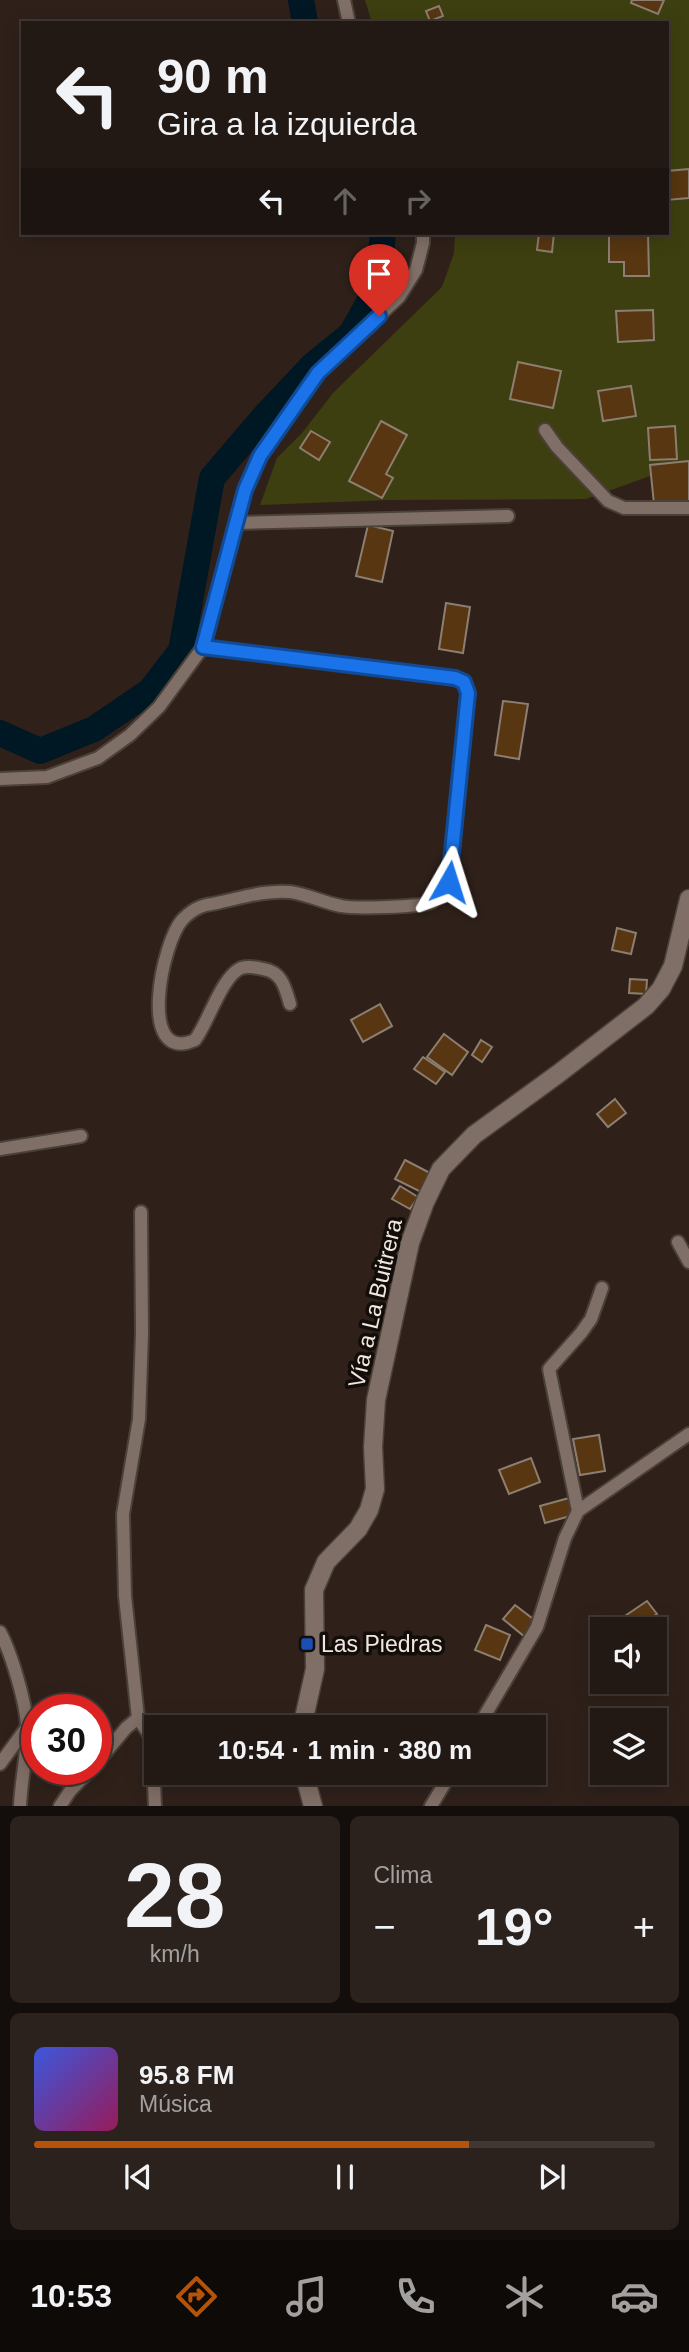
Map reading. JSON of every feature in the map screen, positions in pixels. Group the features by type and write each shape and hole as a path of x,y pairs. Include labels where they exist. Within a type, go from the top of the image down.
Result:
{"street":[{"path":"344,0 349,21"},
{"path":"0,779 47,777 98,758 130,735 159,707 203,647 245,490 260,456 318,373 398,297 416,270 424,243 423,235"},
{"path":"545,430 557,447 614,505 624,508 689,508"},
{"path":"236,523 508,516"},
{"path":"203,647 455,678 464,682 468,693 449,882 441,895 430,903 358,908 342,907 293,892 270,891 200,907 182,920 170,942 159,986 159,1021 163,1033 173,1042 186,1044 195,1040 229,977 239,969 249,966 271,970 284,983 290,1004"},
{"name":"Vía a La Buitrera","path":"305,1715 315,1669 314,1590 326,1562 358,1529 372,1500 375,1489 373,1447 376,1400 411,1243 425,1202 441,1170 474,1135 646,1006 661,989 673,966 689,899"},
{"path":"0,1149 81,1136"},
{"path":"141,1212 142,1333 139,1419 123,1514 125,1595 138,1718 152,1739 155,1806"},
{"path":"678,1242 689,1262"},
{"path":"578,1511 549,1369 591,1319 602,1288"},
{"path":"485,1715 537,1627 565,1538 578,1511 689,1434"},
{"path":"0,1632 14,1665 21,1696"},
{"path":"112,1745 138,1718"},
{"path":"0,1764 21,1736"},
{"path":"20,1806 21,1782"},
{"path":"60,1806 76,1785"},
{"path":"307,1785 313,1806"},
{"path":"431,1806 444,1785"}],"shaded area":[{"path":"365,0 689,0 689,462 586,499 389,500 260,505 277,458 302,433 333,393 442,287 454,253 455,235 669,235 669,21 371,21"}],"building":[{"path":"632,0 664,0 658,14 631,3"},
{"path":"439,6 443,16 430,21 426,11"},
{"path":"689,169 689,198 669,200 669,171"},
{"path":"539,235 554,235 552,252 537,250"},
{"path":"609,235 648,235 649,276 624,276 624,262 609,262"},
{"path":"653,310 654,340 618,342 616,311"},
{"path":"518,362 561,371 553,408 510,399"},
{"path":"631,386 636,416 603,421 598,391"},
{"path":"381,421 407,435 386,474 393,478 382,498 349,481"},
{"path":"675,426 677,459 650,460 648,428"},
{"path":"311,431 330,442 319,460 300,448"},
{"path":"689,461 689,501 654,504 650,465"},
{"path":"368,525 393,531 382,582 356,576"},
{"path":"446,603 470,607 463,653 439,649"},
{"path":"503,701 528,704 519,759 495,755"},
{"path":"617,928 636,933 631,954 612,950"},
{"path":"630,979 647,980 646,994 629,993"},
{"path":"380,1004 392,1026 363,1042 351,1020"},
{"path":"444,1034 468,1052 452,1075 427,1057"},
{"path":"481,1040 492,1047 482,1062 472,1055"},
{"path":"423,1057 445,1072 436,1084 414,1069"},
{"path":"615,1099 626,1113 608,1127 597,1114"},
{"path":"405,1160 432,1174 423,1193 395,1179"},
{"path":"400,1186 418,1197 410,1209 392,1199"},
{"path":"599,1435 605,1471 580,1475 573,1439"},
{"path":"531,1458 540,1482 509,1494 499,1470"},
{"path":"569,1498 574,1515 545,1523 540,1506"},
{"path":"647,1601 657,1614 652,1617 623,1617"},
{"path":"515,1605 537,1622 525,1637 503,1619"},
{"path":"486,1625 510,1635 500,1660 475,1650"}],"waterway":[{"path":"301,0 305,21"},
{"path":"0,733 40,751 94,729 150,691 181,651 212,478 313,365 351,334 378,286 383,235"}],"place":[{"name":"Las Piedras","path":"307,1644"}],"route":[{"path":"379,316 318,373 260,456 245,490 203,647 455,678 464,682 468,693 449,882"}]}
